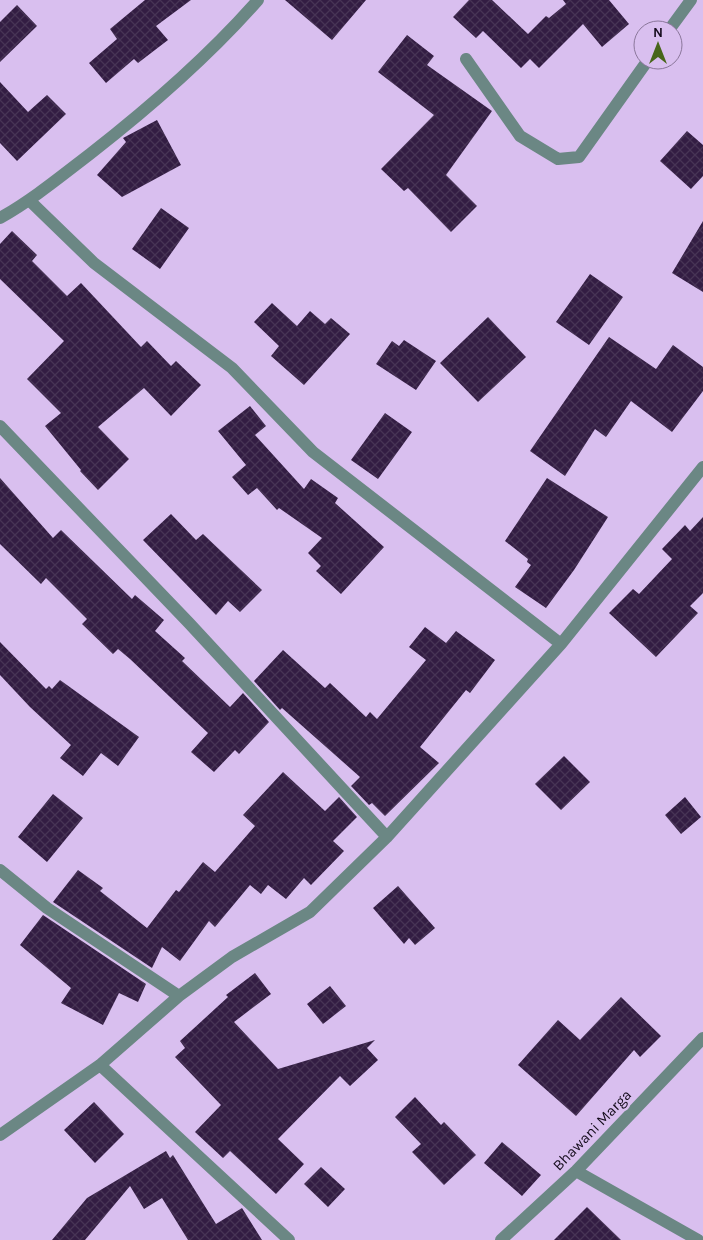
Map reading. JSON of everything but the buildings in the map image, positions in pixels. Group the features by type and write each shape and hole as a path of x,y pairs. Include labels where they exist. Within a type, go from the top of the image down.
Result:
{"street":[{"path":"0,218 30,201 132,122 234,27 258,0"},
{"path":"676,20 691,0"},
{"path":"466,59 520,136 558,159 579,157 641,70"},
{"path":"30,201 94,263 232,368 313,452 561,644"},
{"path":"0,426 188,623 387,837"},
{"path":"0,1135 100,1065 179,996 232,958 310,912 387,837 561,644 703,467"},
{"path":"0,870 47,908 179,996"},
{"name":"Bhawani Marga","path":"501,1240 576,1171 703,1038"},
{"path":"100,1065 288,1240"},
{"path":"576,1171 698,1240"}]}
